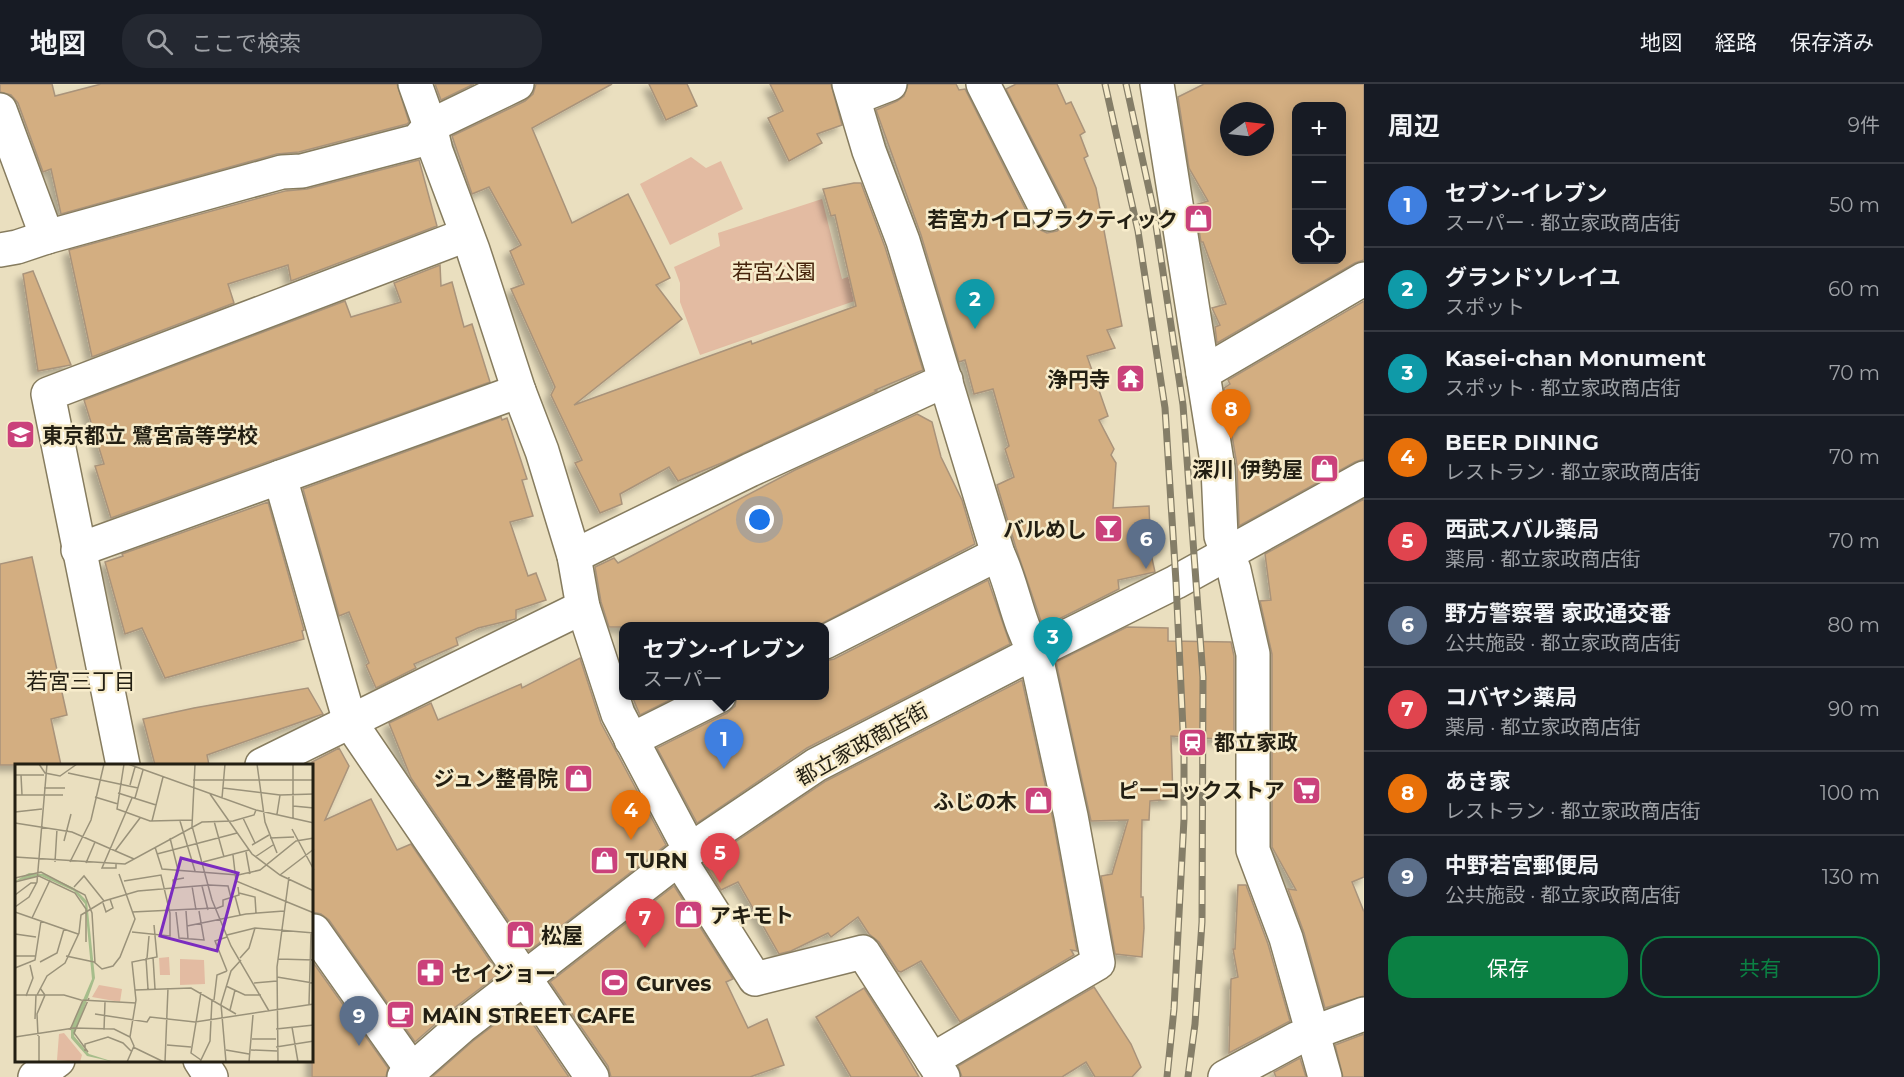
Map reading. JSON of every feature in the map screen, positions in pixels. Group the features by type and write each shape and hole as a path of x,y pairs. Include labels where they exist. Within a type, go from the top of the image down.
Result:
{"street":[{"path":"415,84 519,391 542,451 574,556 582,607 618,714 685,854 755,979 863,952 937,1069 1098,963 1071,816 1035,652 1028,640 998,554 903,241 869,151 851,91 890,84"},
{"path":"0,250 282,172 302,171 417,141 430,126 517,84"},
{"path":"983,84 1050,214"},
{"path":"1160,86 1218,468 1221,536 1234,570 1253,654 1253,850 1286,938 1325,1077"},
{"path":"0,110 47,237"},
{"path":"123,764 48,394 466,235"},
{"path":"1203,373 1364,279"},
{"path":"574,556 750,470 946,380"},
{"path":"78,550 519,391"},
{"path":"280,477 350,722 592,1077"},
{"name":"都立家政商店街","path":"408,1073 461,1027 685,854 816,765 1176,582 1364,478"},
{"path":"829,640 998,554"},
{"path":"264,764 582,607"},
{"path":"631,740 710,700"},
{"path":"314,931 408,1073"},
{"path":"1225,1077 1296,1039 1364,1014"},
{"path":"35,1077 55,1062"},
{"path":"201,1062 212,1077"}],"green space":[{"path":"691,157 706,168 721,161 743,209 670,245 640,184"},
{"name":"若宮公園","path":"822,199 842,279 898,260 906,283 700,355 680,302 680,283 674,267 720,246 718,233"}],"building":[{"path":"0,84 52,84 55,96 101,84 397,84 409,122 299,152 277,154 61,214 51,169 43,172 18,103 11,95 0,92"},
{"path":"435,84 474,84 441,100"},
{"path":"536,84 612,84 532,128 572,223 628,194 670,278 656,285 682,319 574,405 856,306 835,215 831,216 823,189 854,183 861,183 885,247 923,370 678,481 669,467 620,494 622,504 600,513 575,463 582,460 551,395 555,387 511,289 524,284 510,251 521,245 489,187 472,194 452,136 525,101 533,94"},
{"path":"649,84 687,84 697,106 666,120"},
{"path":"770,84 831,84 842,125 817,134 822,143 789,161 768,118 783,111"},
{"path":"908,84 956,84 959,90 965,89 1032,222 1038,229 1047,233 1057,231 1064,225 1068,216 1066,206 1006,89 1016,84 1057,84 1066,104 1071,102 1085,132 1080,135 1088,156 1084,158 1096,188 1122,326 1107,330 1115,348 1087,356 1108,416 1099,420 1114,449 1111,455 1116,463 1113,508 1149,506 1151,554 1155,572 1118,580 1119,589 1043,627 997,485 1014,477 1005,449 1009,446 993,389 974,394 965,360 959,362 921,235 876,110 904,96"},
{"path":"1204,84 1364,84 1364,260 1355,263 1217,343 1215,327 1220,325 1212,308 1226,304 1203,242 1201,242 1195,205 1208,201 1189,168 1178,97"},
{"path":"419,160 437,226 291,281 288,265 228,284 234,303 92,357 69,250 285,191 307,189"},
{"path":"440,265 441,286 452,282 464,327 472,324 490,382 111,518 95,466 104,464 84,400 345,301 351,317 401,302 394,283"},
{"path":"33,271 71,365 38,371 23,274"},
{"path":"1364,301 1364,459 1239,526 1237,465 1224,388 1230,384 1228,380"},
{"path":"917,414 932,422 941,457 962,500 975,544 825,622 619,622 619,627 609,627 601,602 595,567 614,558 618,563 795,470"},
{"path":"501,417 502,420 507,418 527,479 522,480 533,516 510,522 528,576 536,573 546,600 516,610 516,619 478,628 456,638 458,645 414,664 416,668 376,688 349,612 339,616 303,489"},
{"path":"1364,499 1364,877 1352,882 1364,912 1364,996 1325,1008 1304,933 1288,889 1296,890 1272,847 1272,654 1260,601 1271,600 1265,554"},
{"path":"268,502 304,630 302,631 304,639 165,678 142,628 125,634 105,562"},
{"path":"32,557 67,715 51,719 61,764 0,765 0,564"},
{"path":"988,580 1010,644 807,748 697,823 657,748 727,713 735,706 736,700 829,700 829,660"},
{"path":"1127,627 1168,628 1168,641 1231,642 1234,656 1234,740 1171,736 1173,799 1150,801 1149,820 1142,820 1141,897 1143,897 1144,928 1142,957 1115,954 1101,876 1112,874 1128,820 1091,821 1056,662"},
{"path":"580,658 601,723 666,845 529,951 411,778 389,723 431,703 438,720 521,684 522,688"},
{"path":"1022,680 1053,820 1077,951 1071,950 1074,955 960,1022 921,961 901,972 898,971 879,942 869,934 858,917 831,937 828,933 791,951 779,954 738,882 721,890 704,863 826,781"},
{"path":"308,688 323,714 207,755 209,764 155,764 143,719"},
{"path":"634,700 670,700 640,715"},
{"path":"339,748 349,766 325,820 371,799 397,850 411,844 499,974 449,1012 415,1042 329,920 314,912 314,764 312,762"},
{"path":"1238,885 1246,885 1268,944 1290,1021 1229,1053 1231,979 1238,977 1233,949 1235,949"},
{"path":"674,886 733,979 726,982 748,1028 767,1019 784,1065 750,1077 611,1077 608,1066 550,982"},
{"path":"314,964 388,1068 386,1077 312,1077"},
{"path":"1094,987 1131,1044 1141,1067 1132,1077 1095,1077 1086,1062 1062,1077 962,1077 958,1066"},
{"path":"864,988 919,1077 851,1077 816,1017"},
{"path":"520,1005 569,1077 432,1077 473,1041"},
{"path":"1364,1034 1364,1077 1343,1077 1335,1045"},
{"path":"1300,1058 1306,1077 1276,1077 1274,1072"}],"railway":[{"path":"1105,84 1138,231 1165,408 1176,582 1184,750 1184,819 1174,1009 1167,1077"},
{"path":"1126,84 1154,212 1183,405 1203,677 1202,922 1195,1024 1188,1077"}],"place":[{"name":"若宮カイロプラクティック","path":"1199,219"},
{"name":"グランドソレイユ","path":"975,329"},
{"name":"浄円寺","path":"1131,379"},
{"name":"東京都立 鷺宮高等学校","path":"21,435"},
{"name":"あき家","path":"1231,439"},
{"name":"深川 伊勢屋","path":"1324,469"},
{"name":"バルめし","path":"1108,529"},
{"name":"野方警察署 家政通交番","path":"1146,569"},
{"name":"Kasei-chan Monument","path":"1053,667"},
{"name":"都立家政","path":"1193,742"},
{"name":"セブン-イレブン","path":"724,769"},
{"name":"ジュン整骨院","path":"579,778"},
{"name":"ピーコックストア","path":"1306,790"},
{"name":"ふじの木","path":"1038,801"},
{"name":"BEER DINING","path":"631,840"},
{"name":"TURN","path":"605,860"},
{"name":"西武スバル薬局","path":"720,883"},
{"name":"アキモト","path":"689,915"},
{"name":"松屋","path":"520,935"},
{"name":"コバヤシ薬局","path":"645,948"},
{"name":"セイジョー","path":"430,973"},
{"name":"Curves","path":"615,983"},
{"name":"MAIN STREET CAFE","path":"401,1015"},
{"name":"中野若宮郵便局","path":"359,1046"}],"district":[{"name":"若宮三丁目","path":"81,681"}]}
